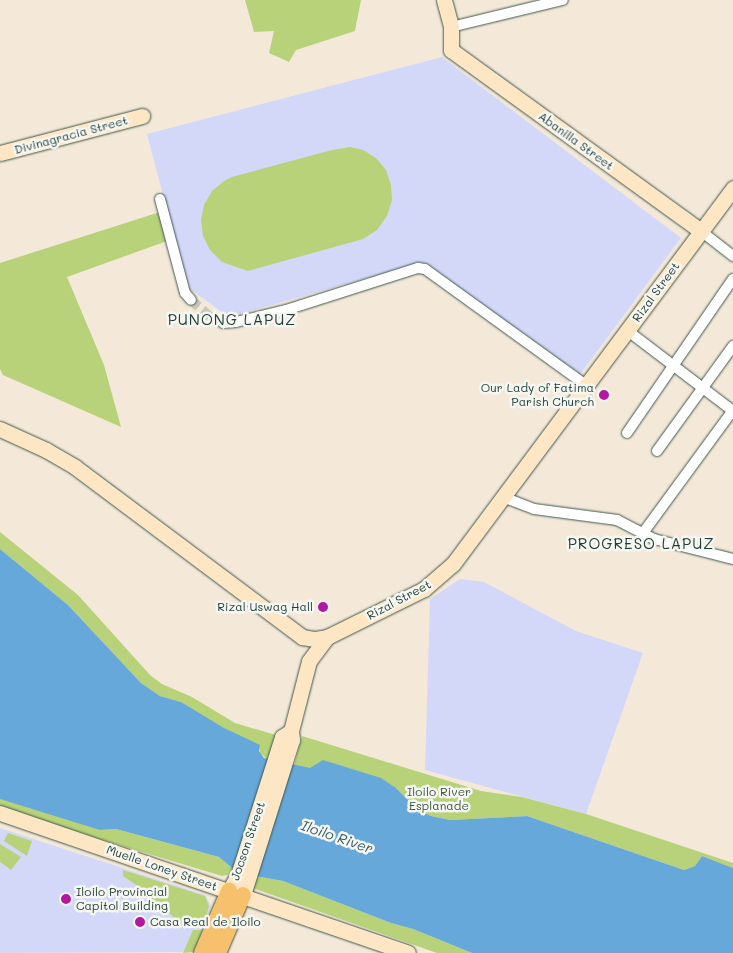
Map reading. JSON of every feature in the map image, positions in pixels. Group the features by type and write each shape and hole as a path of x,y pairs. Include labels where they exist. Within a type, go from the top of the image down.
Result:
{"main road":[{"path":"444,0 451,27"},
{"name":"Abanilla Street","path":"451,27 452,50 701,231"},
{"name":"Divinagracia Street","path":"0,153 142,116"},
{"name":"Rizal Street","path":"302,637 315,639 327,637 405,599 434,582 453,564 733,188"},
{"path":"0,429 46,450 75,467 302,637 307,668"},
{"name":"Jocson Street","path":"202,953 243,877 288,736 307,668 327,637"},
{"name":"Muelle Loney Street","path":"0,813 408,953"},
{"name":"Jocson Street","path":"218,953 236,893"}],"street":[{"path":"451,27 564,0"},
{"path":"160,199 185,293 191,300"},
{"path":"701,231 733,256"},
{"path":"223,323 236,322 286,310 412,270 425,268 586,385"},
{"path":"627,433 672,364 733,279"},
{"path":"628,331 733,411 643,533"},
{"path":"657,451 733,346"},
{"path":"503,497 534,509 617,520 654,539 733,559"}],"shaded area":[{"path":"442,57 681,238 579,376 421,263 229,317 187,287 147,134"},
{"path":"460,579 484,582 576,631 643,653 586,814 425,770 430,599"},
{"path":"0,828 205,895 211,906 195,952 0,953"}],"green space":[{"path":"245,0 361,0 355,31 296,50 289,62 269,53 274,31 254,32"},
{"path":"350,147 363,150 376,158 386,170 391,185 392,200 387,216 377,230 363,239 248,271 222,262 210,250 203,236 201,220 204,205 212,191 224,181 232,177 332,150"},
{"path":"160,212 167,241 67,277 104,365 121,427 3,375 0,369 0,263"},
{"path":"0,532 78,595 150,675 162,684 192,697 235,723 276,735 268,760 260,753 259,745 251,749 181,702 160,696 141,683 68,605 0,549"},
{"name":"Iloilo River Esplanade","path":"302,736 481,791 522,797 586,814 733,863 733,868 702,856 695,866 684,870 527,816 450,820 431,816 418,810 396,788 294,766"},
{"path":"0,785 100,830 116,829 219,857 232,868 231,874 222,876 0,809"},
{"path":"8,833 32,841 27,856 4,841"},
{"path":"0,844 21,857 11,870 0,862"},
{"path":"123,870 205,896 209,906 205,920 193,925 184,924 148,899 139,887 123,876"},
{"path":"255,876 283,881 472,953 437,953 250,887"},
{"path":"193,930 202,930 194,952 183,953"}],"water":[{"name":"Iloilo River","path":"0,549 68,605 141,683 160,696 181,702 224,728 260,745 259,751 264,758 310,768 323,760 381,778 396,788 418,810 431,816 450,820 527,816 684,870 695,866 702,856 733,868 733,953 472,953 283,881 255,876 232,868 219,857 116,829 100,830 0,799"}],"tunnel":[{"path":"191,300 214,321 223,323"}],"place":[{"name":"Our Lady of Fatima Parish Church","path":"604,395"},
{"name":"Rizal Uswag Hall","path":"323,607"},
{"name":"Iloilo Provincial Capitol Building","path":"66,899"},
{"name":"Casa Real de Iloilo","path":"140,922"}],"district":[{"name":"PUNONG LAPUZ","path":"232,320"},
{"name":"PROGRESO LAPUZ","path":"641,544"}]}
